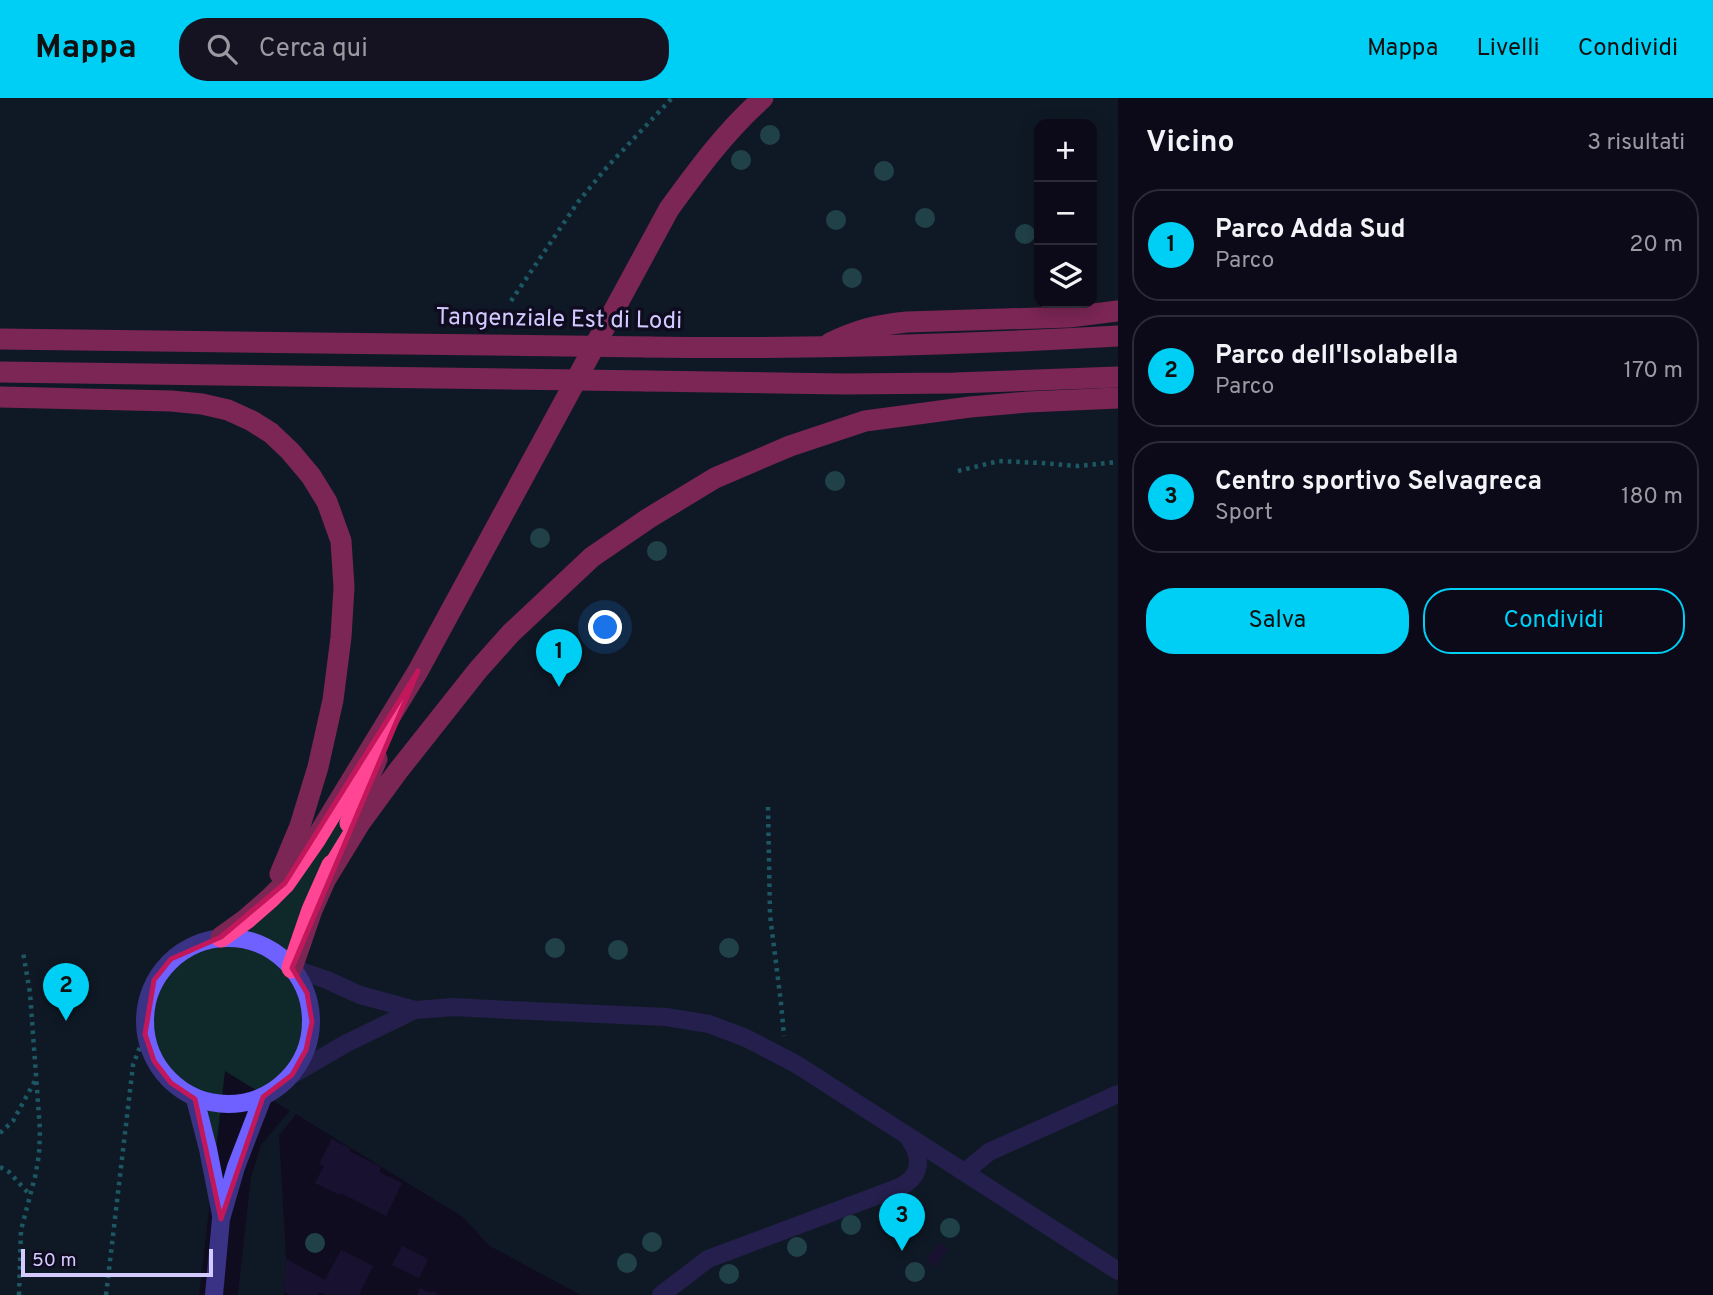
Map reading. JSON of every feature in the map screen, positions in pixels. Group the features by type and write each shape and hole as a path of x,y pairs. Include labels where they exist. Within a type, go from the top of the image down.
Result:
{"highway":[{"path":"221,937 246,919 285,883 316,840 418,671 669,209 707,156 763,98"},
{"path":"821,347 858,330 882,325 1069,317 1118,311"},
{"name":"Tangenziale Est di Lodi","path":"0,339 771,348 1118,336"},
{"path":"0,372 843,384 1118,377"},
{"path":"0,397 171,401 228,410 271,433 311,476 327,502 341,541 344,587 333,700 318,767 300,826 270,898"},
{"path":"327,877 360,823 398,771 511,633 592,557 715,478 790,446 865,421 970,407 1118,398"},
{"path":"292,968 312,910 418,671"}],"street":[{"path":"292,1075 306,1051 312,1022 307,993 292,968 272,950 248,939 221,937 195,944 183,951 172,959 154,980 145,1006 145,1034 154,1061 171,1083 195,1098 218,1104 241,1104 263,1097 279,1088 292,1075 345,1044 415,1010"},
{"path":"292,968 360,995 415,1010 454,1007 666,1017 709,1024 746,1038 785,1058 1118,1271"},
{"path":"967,1173 989,1152 1118,1094"},
{"path":"214,1295 221,1219 236,1167 263,1097"},
{"path":"195,1098 221,1219"},
{"path":"662,1295 708,1259 910,1182 918,1164 917,1153 906,1134"}],"path":[{"path":"512,301 578,202 672,98"},
{"path":"958,471 999,461 1078,467 1118,462"},
{"path":"768,807 770,915 785,1058"},
{"path":"19,1295 21,1230 39,1155 40,1130 30,993 23,952"},
{"path":"106,1295 133,1065 145,1034"},
{"path":"0,1133 13,1121 36,1079"},
{"path":"0,1167 9,1172 30,1195"}],"highlighted area":[{"path":"418,671 292,968 307,993 312,1022 306,1050 292,1075 263,1097 221,1219 195,1099 171,1083 154,1061 145,1034 154,980 171,959 221,937 285,883"}],"green space":[{"path":"0,98 1118,98 1118,1295 581,1295 490,1246 463,1217 296,1114 279,1135 286,1259 284,1295 238,1295 251,1178 261,1145 290,1111 225,1071 199,1295 0,1295"}],"building":[{"path":"332,1139 381,1167 379,1172 402,1183 386,1216 315,1183 324,1166 319,1164"},
{"path":"938,1242 948,1248 936,1267 926,1260"},
{"path":"402,1246 428,1259 419,1278 392,1265"},
{"path":"341,1250 373,1266 359,1295 326,1295 319,1292 318,1295 289,1295 284,1292 286,1259 325,1280"},
{"path":"420,1288 431,1293 432,1291 440,1295 417,1295"}],"place":[{"name":"Parco Adda Sud","path":"559,687"},
{"name":"Parco dell'Isolabella","path":"66,1021"},
{"name":"Centro sportivo Selvagreca","path":"902,1251"}]}
